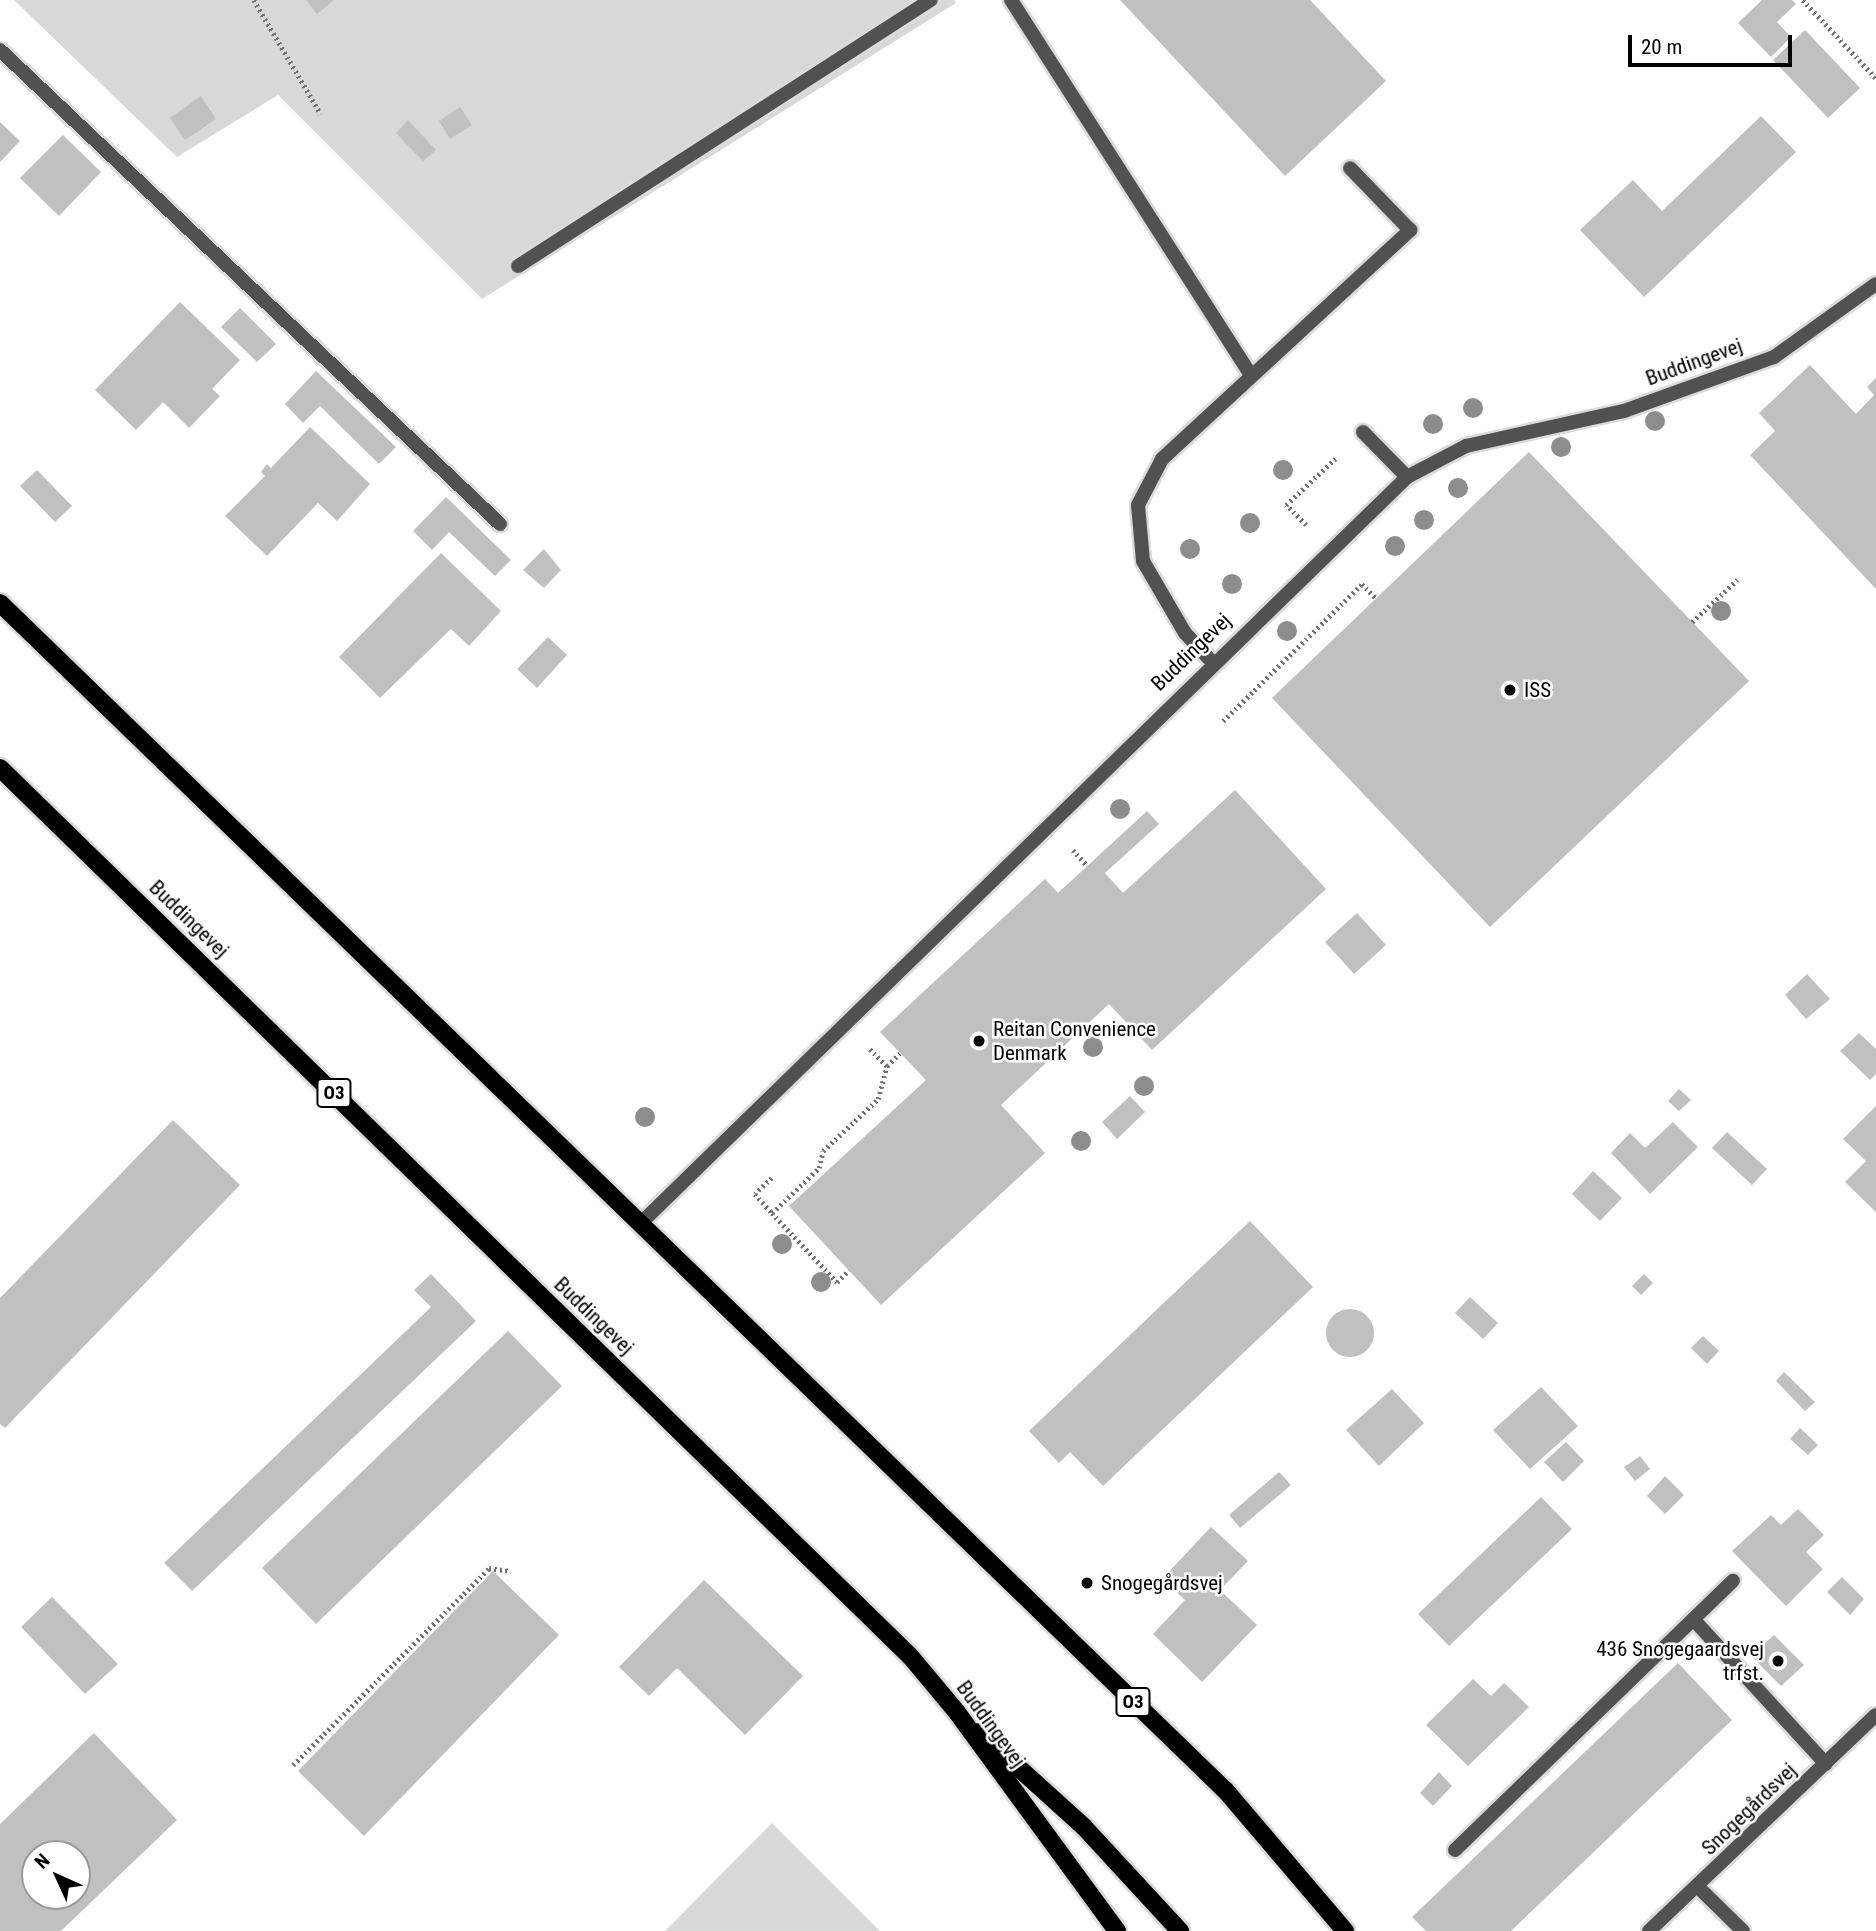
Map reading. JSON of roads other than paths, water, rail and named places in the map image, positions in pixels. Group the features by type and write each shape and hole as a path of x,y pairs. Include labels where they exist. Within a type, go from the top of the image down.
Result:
{"main road":[{"name":"O3","path":"0,603 374,969 642,1222 1226,1791 1345,1931"},
{"name":"Buddingevej","path":"0,768 900,1647 956,1711 1117,1931"},
{"path":"956,1711 1084,1828 1180,1931"}],"street":[{"path":"518,266 931,0"},
{"path":"1011,0 1097,127 1250,374"},
{"path":"0,50 500,524"},
{"path":"1213,663 1185,634 1143,561 1138,505 1162,459 1250,374 1410,230 1350,168"},
{"name":"Buddingevej","path":"642,1222 1329,549 1407,477 1466,446 1623,411 1774,357 1876,284"},
{"path":"1363,432 1407,477"},
{"path":"1455,1850 1733,1581"},
{"path":"1694,1620 1826,1763"},
{"name":"Snogegårdsvej","path":"1649,1931 1876,1715"},
{"path":"1698,1887 1743,1931"}],"place":[{"name":"ISS","path":"1510,690"},
{"name":"Reitan Convenience Denmark","path":"979,1041"},
{"name":"Snogegårdsvej","path":"1087,1583"},
{"name":"436 Snogegaardsvej trfst.","path":"1778,1661"}]}
